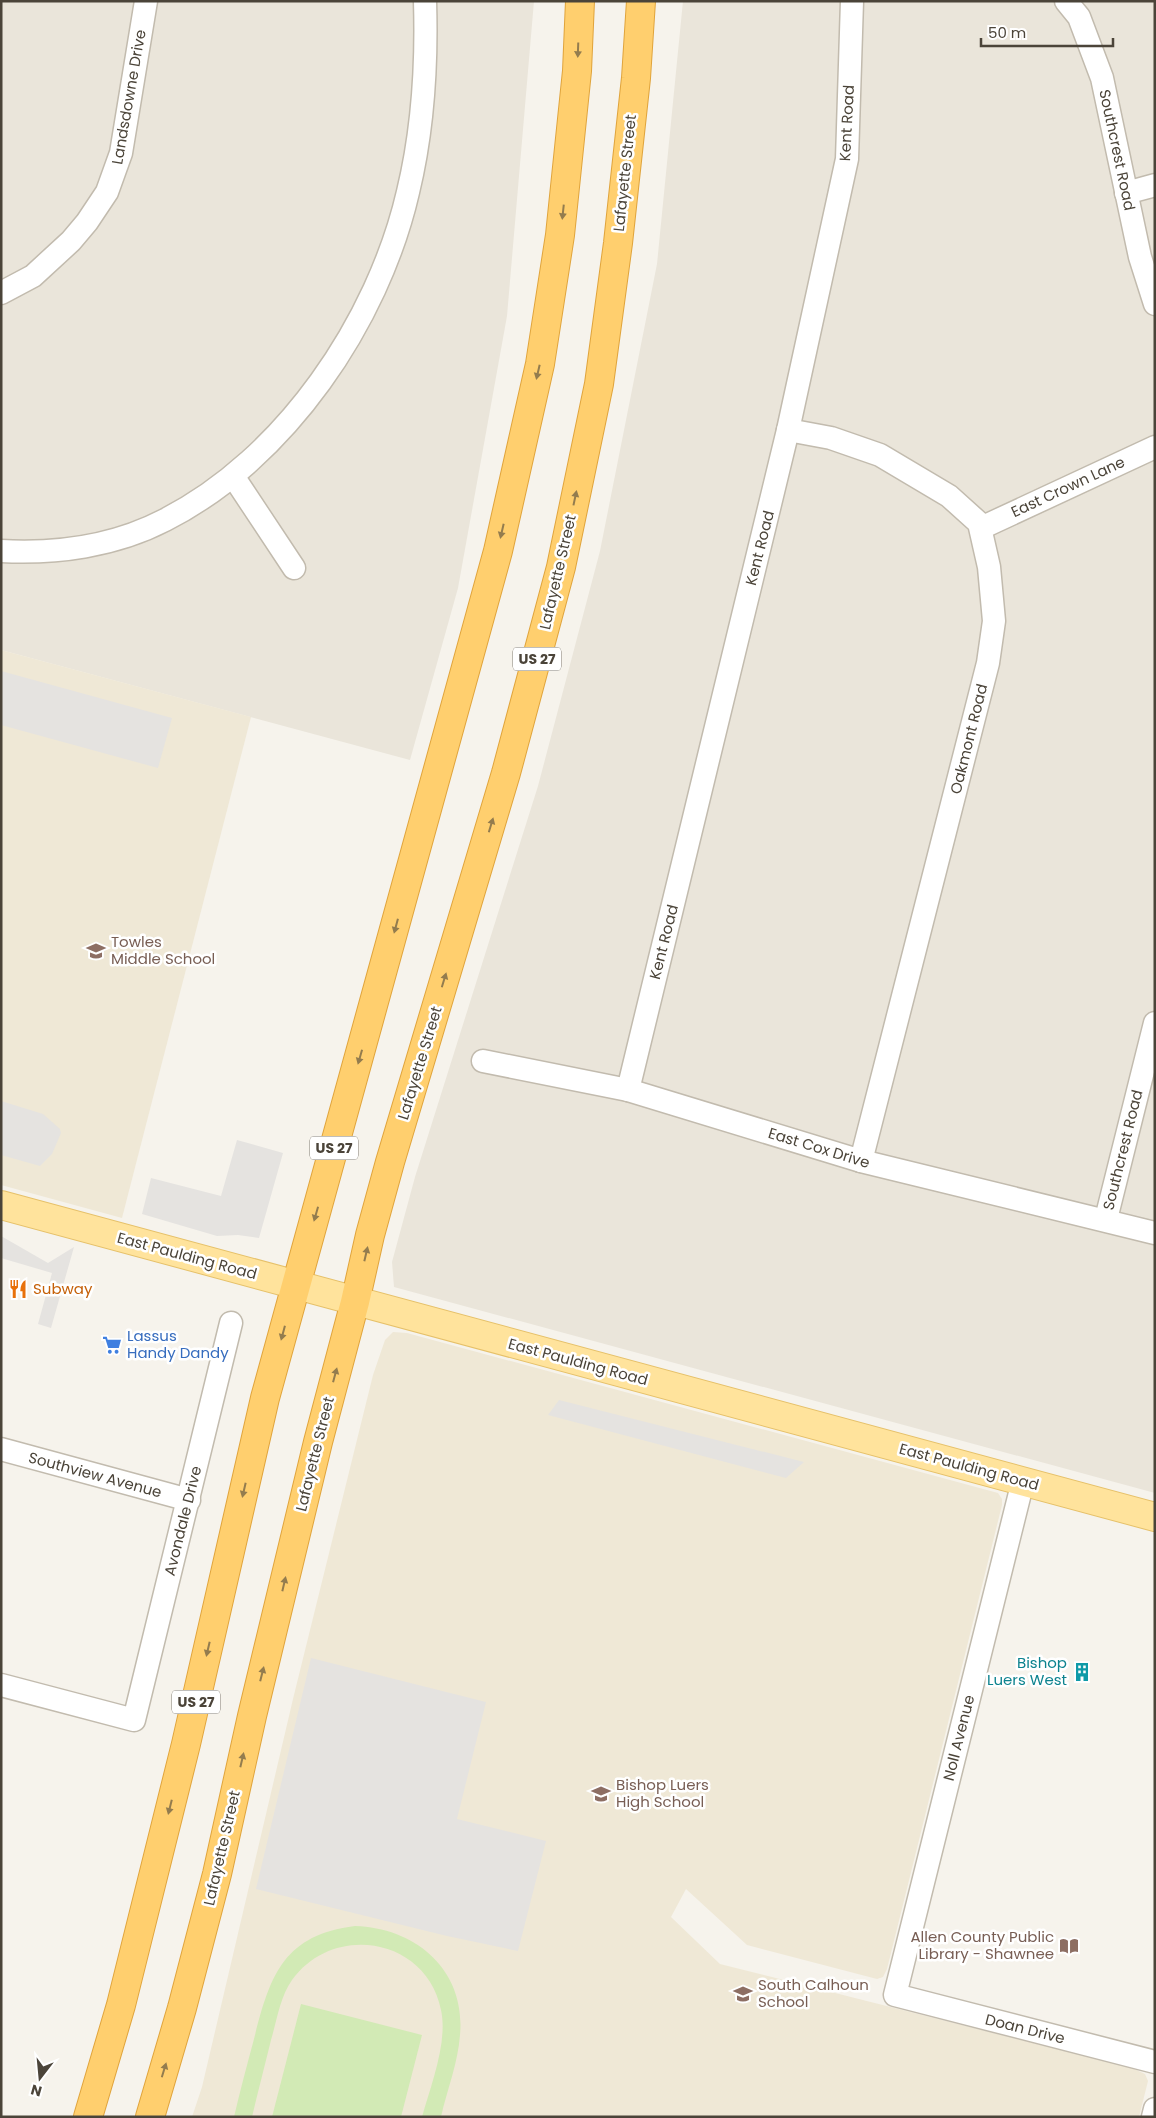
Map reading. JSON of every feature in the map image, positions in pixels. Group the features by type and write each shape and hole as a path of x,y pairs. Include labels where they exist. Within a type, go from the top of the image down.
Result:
{"highway":[{"name":"US 27","path":"88,2117 121,2005 184,1754 265,1398 498,551 540,364 563,206 578,71 580,1"},
{"name":"Lafayette Street","path":"150,2117 182,2008 217,1874 308,1480 390,1162 506,773 561,567 599,384 619,233 636,78 641,1"}],"main road":[{"name":"East Paulding Road","path":"1,1205 1155,1517"}],"street":[{"name":"Landsdowne Drive","path":"1,293 34,276 71,241 107,192 121,153 146,1"},
{"path":"1,551 53,551 76,548 125,536 165,520 233,476 285,426 311,396 332,366 367,301 395,237 408,192 419,132 424,81 424,1"},
{"name":"Kent Road","path":"628,1090 788,430 847,159 852,1"},
{"name":"Southcrest Road","path":"1066,1 1079,17 1102,78 1140,257 1155,304"},
{"path":"1126,193 1155,185"},
{"name":"Oakmont Road","path":"788,430 831,438 880,455 949,496 979,522 989,567 994,621 988,663 861,1161"},
{"name":"East Crown Lane","path":"981,528 1155,447"},
{"path":"233,476 294,568"},
{"name":"Southcrest Road","path":"1106,1219 1155,1023"},
{"name":"East Cox Drive","path":"483,1062 628,1090 861,1161 1106,1219 1155,1233"},
{"name":"Avondale Drive","path":"1,1685 134,1720 232,1322"},
{"name":"Southview Avenue","path":"1,1449 189,1500"},
{"name":"Noll Avenue","path":"895,1996 1023,1481"},
{"name":"Doan Drive","path":"895,1996 1155,2062"},
{"path":"1153,2117 1155,2109"}],"shaded area":[{"path":"1,1 534,1 507,316 458,588 410,760 1,650"},
{"path":"683,1 1155,1 1155,1493 394,1287 392,1262 415,1177 538,786 600,551 657,264"},
{"name":"Towles Middle School","path":"1,650 251,717 122,1218 1,1185"},
{"path":"1,671 172,718 158,768 1,725"},
{"path":"1,1101 43,1114 60,1129 61,1133 52,1154 40,1166 1,1155"},
{"path":"237,1140 283,1153 259,1238 238,1235 217,1236 142,1214 151,1178 221,1196"},
{"path":"1,1236 48,1263 74,1247 51,1328 38,1324 52,1273 1,1258"},
{"name":"Bishop Luers High School","path":"393,1332 407,1333 998,1493 1002,1499 1002,1505 887,1969 883,1977 877,1979 747,1945 686,1889 671,1917 720,1964 1132,2068 1145,2074 1148,2081 1139,2117 192,2117 202,2087 293,1699 373,1375 385,1340"},
{"path":"559,1400 804,1462 786,1478 548,1415"},
{"path":"311,1658 486,1702 457,1819 546,1841 518,1951 447,1936 256,1889"}],"green space":[{"path":"355,1926 378,1929 398,1935 417,1944 433,1957 446,1973 455,1991 460,2012 459,2045 441,2117 422,2117 438,2064 442,2036 443,2022 441,2010 432,1986 418,1967 399,1954 377,1946 354,1945 331,1950 310,1962 292,1980 284,1994 279,2009 252,2117 234,2117 266,1996 284,1962 296,1949 311,1939 331,1931"},
{"path":"301,2004 422,2035 401,2117 272,2117"}],"place":[{"name":"Towles Middle School","path":"96,951"},
{"name":"Subway","path":"18,1289"},
{"name":"Lassus Handy Dandy","path":"112,1345"},
{"name":"Bishop Luers West","path":"1082,1672"},
{"name":"Bishop Luers High School","path":"601,1794"},
{"name":"Allen County Public Library - Shawnee","path":"1069,1946"},
{"name":"South Calhoun School","path":"743,1994"}]}
